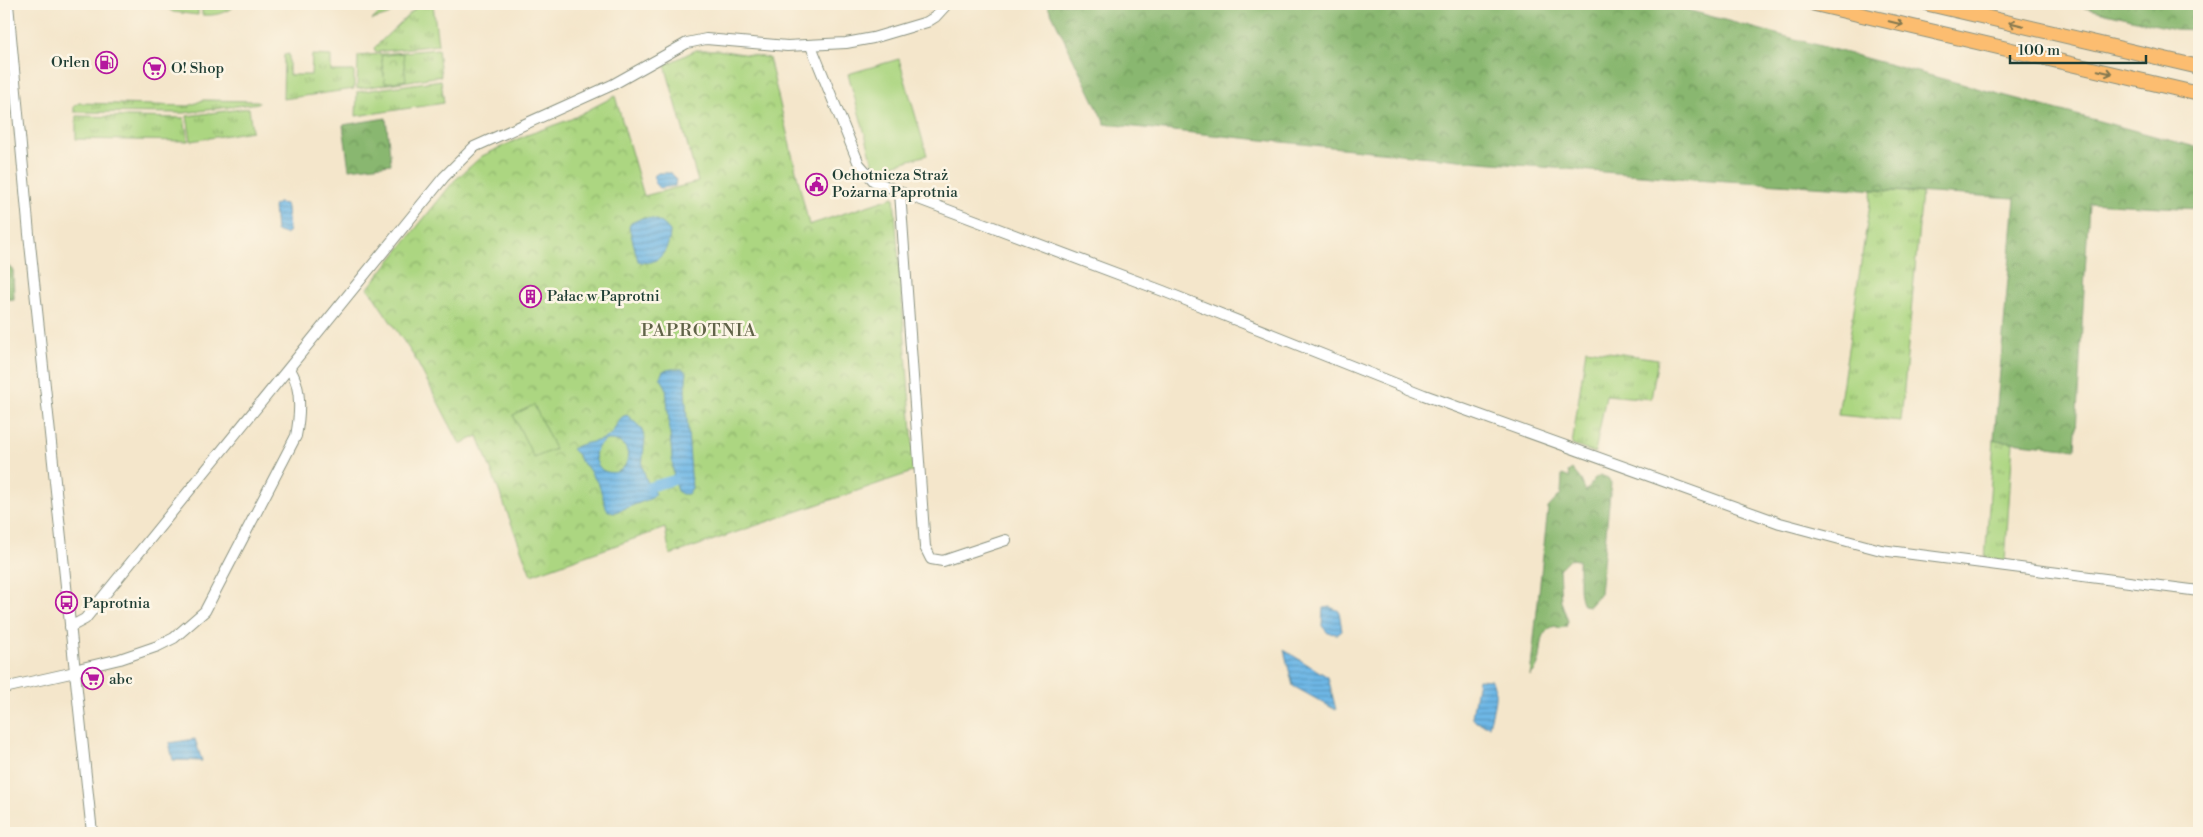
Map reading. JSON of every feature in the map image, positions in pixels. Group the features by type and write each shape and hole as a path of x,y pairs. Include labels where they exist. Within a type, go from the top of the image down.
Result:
{"highway":[{"path":"1815,4 2199,94"},
{"path":"1929,4 2199,68"}],"street":[{"path":"8,4 92,833"},
{"path":"70,627 85,620 444,177 474,147 612,85 687,43 717,39 761,44 811,46 873,38 908,29 935,17 946,4"},
{"path":"811,46 859,164 874,181 900,192 1163,291 1424,396 1780,523 1881,550 2199,591"},
{"path":"900,192 925,547 931,559 943,561 1006,540"},
{"path":"4,688 75,672 82,668 120,659 158,646 174,638 205,611 293,447 300,406 297,383 289,368"}],"green space":[{"path":"161,4 198,4 198,15 173,12"},
{"path":"202,4 237,4 225,12 202,15"},
{"path":"389,4 402,4 388,15 372,20"},
{"path":"420,4 433,4 438,45 376,52 374,48"},
{"path":"1047,4 1665,4 2199,148 2199,209 2089,203 2075,449 1994,440 2015,198 1677,178 1469,161 1105,124"},
{"path":"2068,4 2199,4 2199,30 2174,29"},
{"path":"438,49 441,76 357,89 358,56"},
{"path":"696,50 718,50 769,58 809,225 894,197 915,471 670,555 665,528 531,575 478,436 460,444 415,358 368,288 454,181 482,156 527,135 571,119 615,96 644,196 698,182 665,65"},
{"path":"403,53 406,80 385,83 381,56"},
{"path":"289,54 289,75 311,75 312,55 331,56 331,71 354,71 354,89 283,99 284,55"},
{"path":"899,59 927,155 875,170 848,74"},
{"path":"441,80 444,103 356,116 357,92"},
{"path":"203,100 258,101 259,103 184,113 74,112 74,106 79,103 189,106"},
{"path":"249,108 252,131 191,141 187,116"},
{"path":"76,116 184,118 188,141 76,139"},
{"path":"386,118 391,164 349,169 343,125"},
{"path":"1872,190 1922,193 1901,421 1838,415"},
{"path":"4,264 13,269 14,299 4,300"},
{"path":"1586,349 1658,359 1651,399 1606,395 1595,453 1572,445"},
{"path":"534,405 555,449 534,458 513,415"},
{"path":"1994,440 2013,442 2005,563 1985,560"},
{"path":"1572,469 1581,480 1586,492 1594,479 1600,475 1608,478 1611,483 1600,593 1589,606 1583,605 1580,594 1578,560 1569,559 1559,569 1561,601 1568,621 1566,627 1559,628 1555,626 1548,629 1544,634 1539,662 1536,670 1530,676 1548,508 1561,494 1562,475 1570,478 1568,472"}],"water":[{"path":"658,173 671,173 676,178 675,186 660,188 655,184 654,176"},
{"path":"278,203 286,204 287,208 289,231 285,234 276,231 274,206"},
{"path":"642,218 658,221 670,231 665,250 657,259 651,262 638,261 629,227 631,223"},
{"path":"682,369 687,372 685,390 692,488 688,494 682,494 677,491 674,480 666,387 660,377 663,371"},
{"path":"627,415 641,428 645,438 642,466 649,487 655,493 652,498 613,513 607,510 599,485 572,449 576,446 609,436 623,416","holes":["607,440 617,441 624,446 627,452 625,466 619,471 612,473 602,470 596,462 597,449"]},
{"path":"1330,607 1339,611 1342,631 1338,634 1328,633 1322,626 1323,608"},
{"path":"1284,650 1328,677 1336,710 1293,686"},
{"path":"1478,679 1491,680 1494,685 1495,702 1489,726 1476,722 1472,717"},
{"path":"195,739 202,761 173,760 169,743"}],"waterway":[{"path":"649,487 674,480"}],"place":[{"name":"Orlen","path":"106,62"},
{"name":"O! Shop","path":"155,68"},
{"name":"Ochotnicza Straż Pożarna Paprotnia","path":"816,184"},
{"name":"Pałac w Paprotni","path":"531,296"},
{"name":"Paprotnia","path":"67,603"},
{"name":"abc","path":"93,679"}],"district":[{"name":"PAPROTNIA","path":"699,330"}]}
